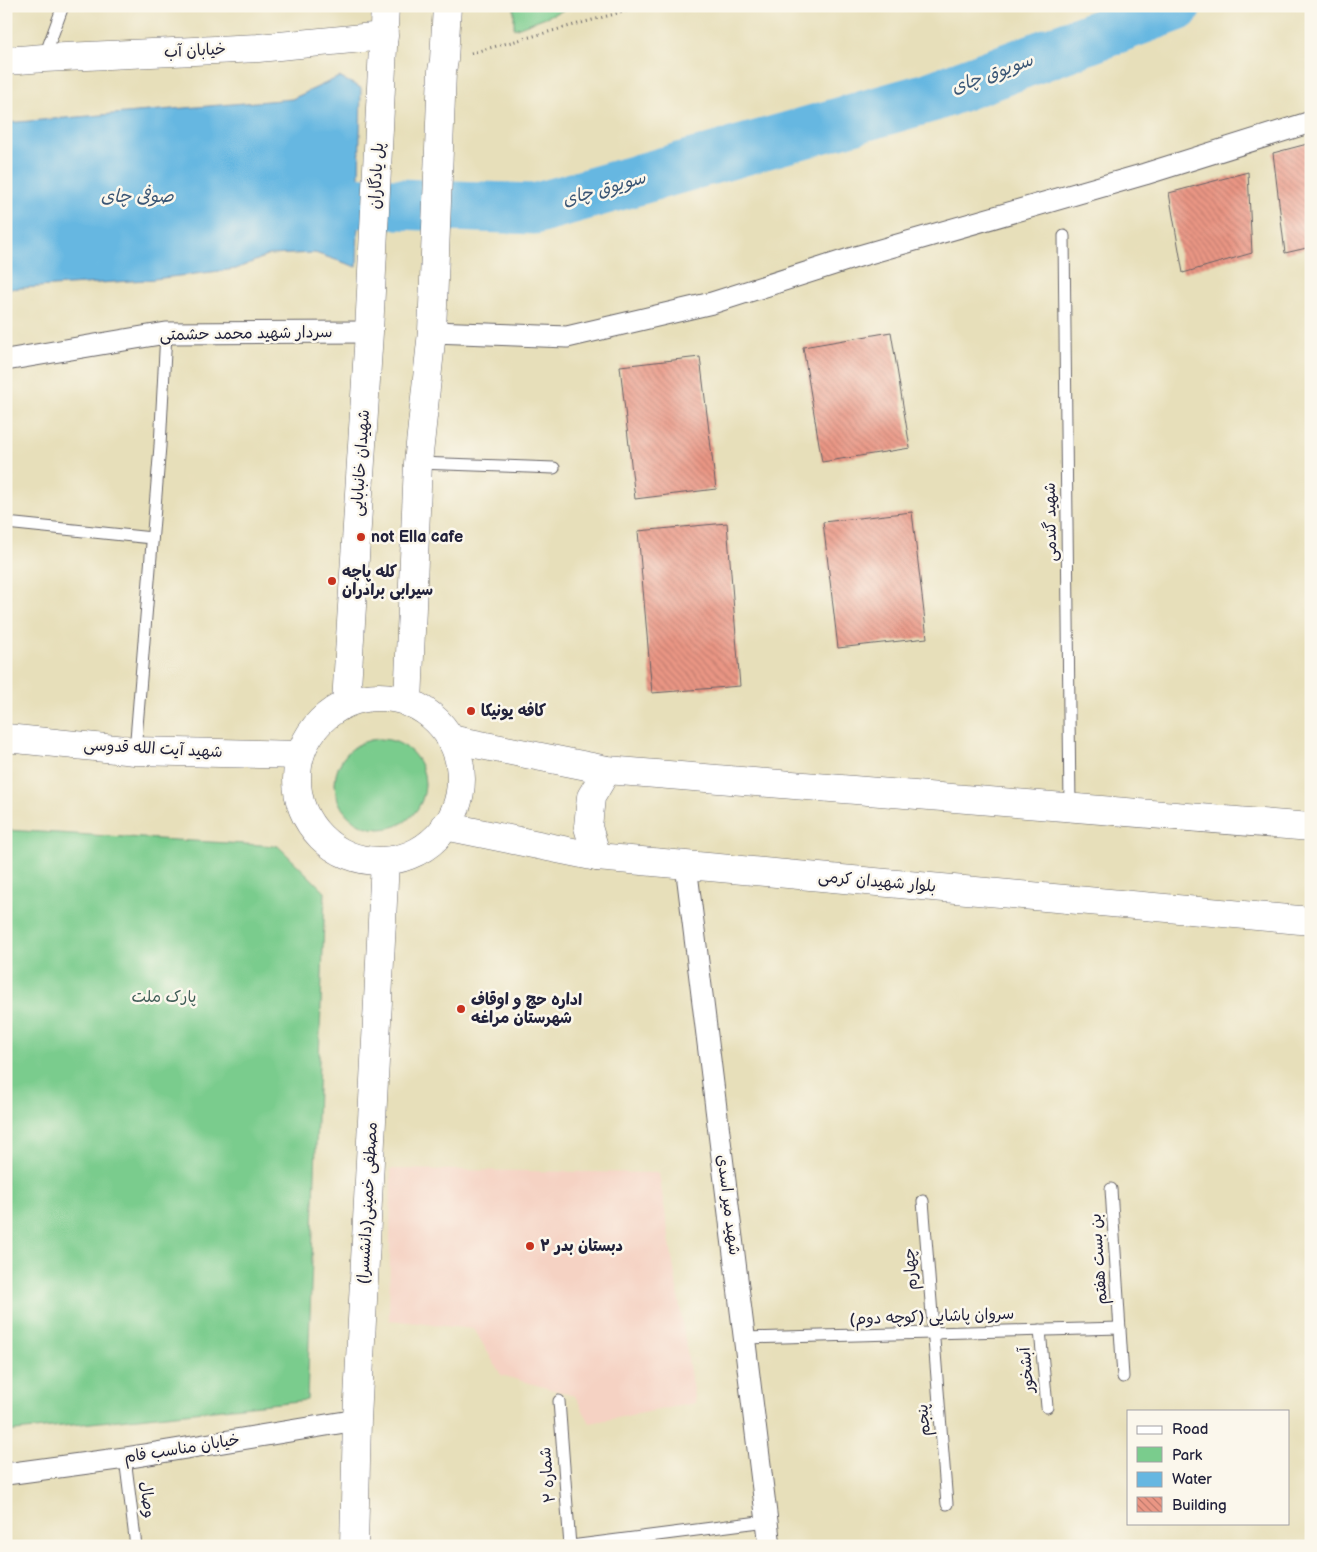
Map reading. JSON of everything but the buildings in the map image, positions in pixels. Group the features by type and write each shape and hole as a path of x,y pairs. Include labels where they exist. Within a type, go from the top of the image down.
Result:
{"main road":[{"path":"384,36 386,6"},
{"path":"408,702 418,463 432,332 447,6"},
{"name":"خیابان آب","path":"6,61 258,48 384,36"},
{"name":"پل یادگاران","path":"371,282 384,36"},
{"name":"شهیدان خانبابایی","path":"346,703 371,282"},
{"path":"369,697 393,698 408,702 436,720 450,739 458,760 461,783 456,805 446,826 430,843 409,855 385,861 359,858 334,848 315,830 302,807 296,781 300,755 310,733 326,716 346,703 369,697"},
{"name":"شهید آیت الله قدوسی","path":"6,738 135,751 300,755"},
{"path":"450,739 607,770 1311,827"},
{"path":"597,857 588,827 591,797 607,770"},
{"name":"بلوار شهیدان کرمی","path":"446,826 597,857 1311,921"},
{"name":"(دانشسرا)مصطفی خمینی","path":"354,1546 357,1420 385,861"}],"street":[{"path":"432,332 567,337 712,303 858,256 1144,174 1311,122"},
{"name":"سردار شهید محمد حشمتی","path":"6,360 166,333 369,332"},
{"name":"شهید میر اسدی","path":"686,865 770,1546"},
{"name":"خیابان مناسب فام","path":"6,1474 125,1458 357,1420"}],"lane":[{"path":"44,58 63,6"},
{"name":"شهید گندمی","path":"1064,236 1070,808"},
{"path":"135,751 160,446 166,333"},
{"path":"418,463 554,468"},
{"path":"6,523 152,538"},
{"name":"بن بست هفتم","path":"1111,1189 1123,1377"},
{"name":"چهارم","path":"923,1201 932,1334"},
{"name":"سروان پاشایی (کوچه دوم)","path":"745,1338 1120,1328"},
{"name":"آبشخور","path":"1040,1330 1047,1407"},
{"name":"پنجم","path":"932,1334 947,1504"},
{"name":"شماره ۲","path":"559,1401 571,1546"},
{"name":"وصال","path":"125,1458 136,1546"},
{"path":"571,1546 640,1542 767,1521"}],"path":[{"path":"443,65 644,6"}],"shaded area":[{"name":"دبستان بدر ۲","path":"391,1169 659,1173 695,1403 590,1423 575,1396 501,1375 474,1329 389,1320"}],"green space":[{"path":"514,6 575,6 514,29"},
{"path":"380,739 397,742 412,752 422,767 425,784 422,801 412,816 397,826 380,829 363,826 348,816 338,801 335,784 338,767 348,752 363,742"},
{"name":"پارک ملت","path":"6,830 278,846 325,892 307,1400 6,1432"}],"water":[{"name":"صوفی چای","path":"339,77 361,88 357,267 315,253 269,255 236,269 146,280 6,289 6,123 292,99"}],"waterway":[{"name":"سویوق چای","path":"288,200 534,209 931,97 1176,6"}],"place":[{"name":"not Ella cafe","path":"361,537"},
{"name":"کله پاچه سیرابی برادران","path":"332,581"},
{"name":"کافه یونیکا","path":"471,711"},
{"name":"اداره حج و اوقاف شهرستان مراغه","path":"461,1009"},
{"name":"دبستان بدر ۲","path":"530,1246"}]}
